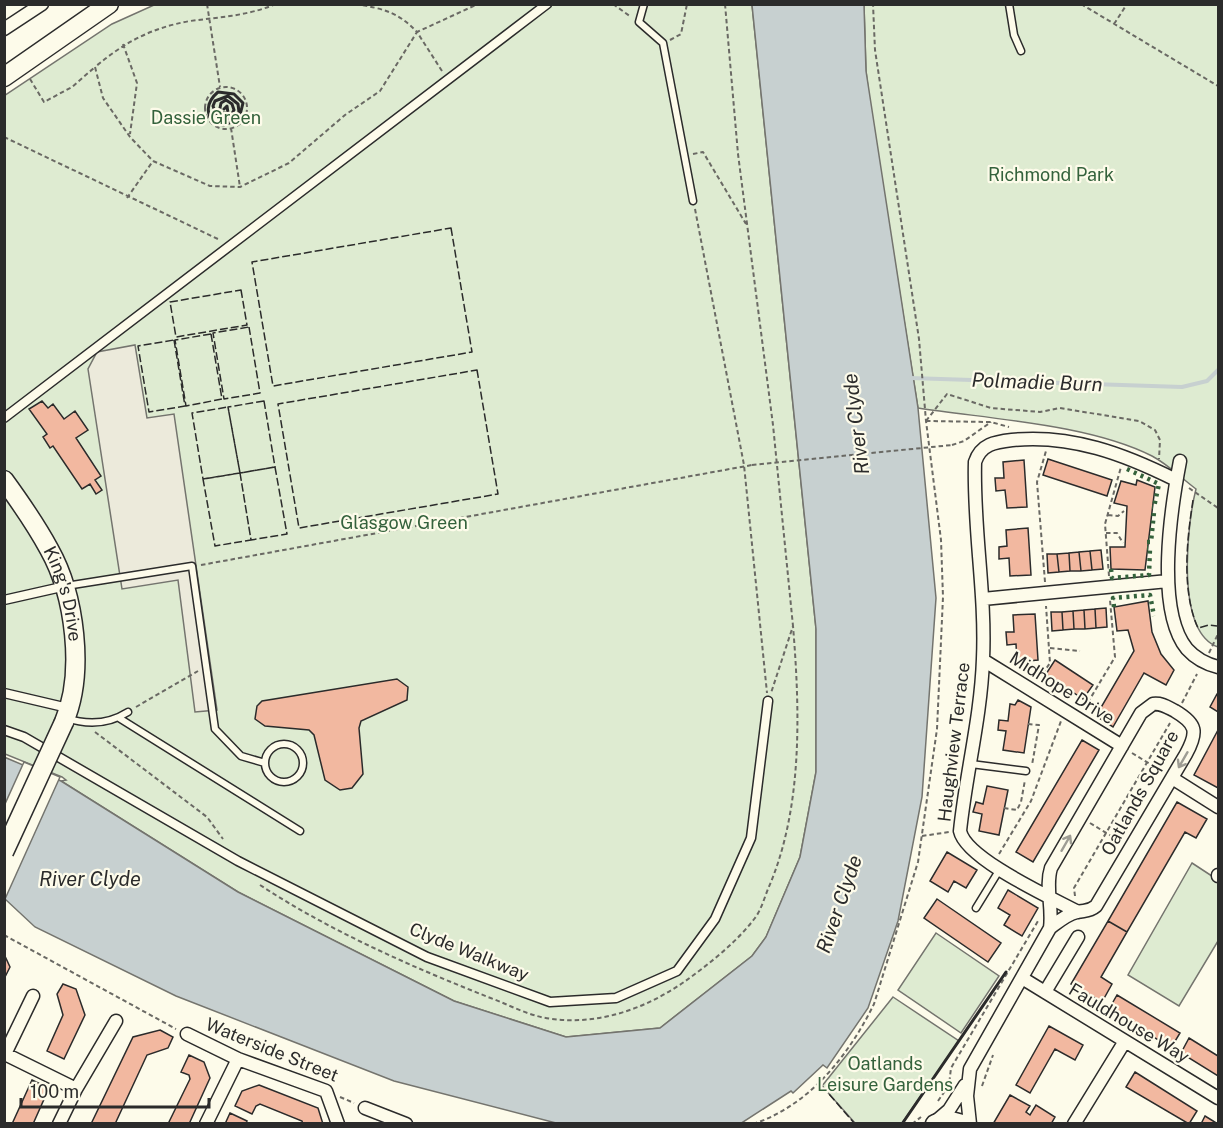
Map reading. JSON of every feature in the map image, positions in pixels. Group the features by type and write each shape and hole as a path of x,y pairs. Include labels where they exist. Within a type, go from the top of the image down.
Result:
{"main road":[{"path":"4,77 109,4"},
{"name":"King's Drive","path":"4,480 50,550 66,586 76,658 66,716 4,852"},
{"path":"932,1118 962,1124"}],"street":[{"path":"4,28 42,4"},
{"path":"4,418 548,4"},
{"name":"Haughview Terrace","path":"1049,439 1021,439 988,444 978,454 975,471 983,599 983,660 979,716 960,830 962,841 967,847 1052,901"},
{"path":"1049,439 1081,443 1124,456 1176,480"},
{"path":"1180,461 1168,543 1168,581 1179,634 1186,648 1203,662 1218,667"},
{"path":"983,599 1168,581"},
{"path":"4,600 66,586"},
{"name":"Midhope Drive","path":"983,660 1122,746"},
{"path":"4,693 66,716"},
{"name":"Clyde Walkway","path":"4,730 24,737 238,861 427,957 550,1002 616,998 677,971 715,919 751,838 768,701"},
{"name":"Oatlands Square","path":"1158,703 1176,712 1190,721 1194,735 1172,778 1096,906 1085,912 1078,912 1050,928 1052,901 1048,882 1051,868 1080,818 1146,708 1158,703"},
{"path":"1172,778 1218,807"},
{"path":"1052,901 1078,912"},
{"path":"932,1118 955,1102 967,1081 975,1058 1050,928"},
{"path":"1045,992 1078,937"},
{"name":"Fauldhouse Way","path":"1022,978 1218,1098"},
{"path":"33,996 5,1055 76,1089"},
{"path":"59,1124 76,1089 116,1021"},
{"name":"Waterside Street","path":"187,1034 238,1059 326,1091"},
{"path":"1074,1124 1125,1041"},
{"path":"206,1124 238,1059"},
{"path":"967,1081 970,1124"},
{"path":"326,1091 338,1124"},
{"path":"365,1108 406,1124"}],"lane":[{"path":"644,4 639,22 663,43 693,201"},
{"path":"1009,4 1014,35 1021,51"},
{"path":"66,586 192,566 215,729 241,756 265,763"},
{"path":"66,716 84,724 119,718 128,712"},
{"path":"119,718 300,831"},
{"path":"285,744 300,753 302,765 297,776 286,782 273,779 265,763 269,751 285,744"},
{"path":"971,764 1026,771"},
{"path":"976,908 996,867"}],"path":[{"path":"207,4 220,87"},
{"path":"23,65 44,102 72,87 123,44 143,35 190,21 253,14 276,4"},
{"path":"356,4 391,12 405,18 417,32 447,80"},
{"path":"95,67 103,98 130,136 153,161 210,186 240,187 289,163 345,115 380,91 417,32 478,4"},
{"path":"613,4 639,22"},
{"path":"663,43 681,34 687,4"},
{"path":"257,883 379,950 527,1015 554,1019 606,1018 638,1007 672,990 712,962 756,917 783,854 796,753 798,682 773,425 747,226 727,52 724,4"},
{"path":"753,1124 767,1119 809,1093 837,1063 864,1024 874,1004 918,862 937,729 943,597 941,540 921,364 875,50 873,4"},
{"path":"1081,4 1218,86"},
{"path":"1114,24 1127,4"},
{"path":"123,44 137,83 130,136"},
{"path":"220,87 232,87 241,92 247,102 244,119 226,130 213,125 205,113 208,95 220,87"},
{"path":"231,128 240,187"},
{"path":"4,136 127,198 231,245"},
{"path":"685,156 703,152 747,226"},
{"path":"127,198 153,161"},
{"path":"693,201 744,465 768,701"},
{"path":"926,421 947,394 991,408 1040,412 1060,408 1139,421 1155,430 1160,440 1161,454 1155,469"},
{"path":"192,566 744,465 952,445 964,441 992,422 926,421"},
{"path":"1035,685 1050,663 1037,482 1049,439"},
{"path":"1082,714 1115,657 1106,533 1108,515 1124,456"},
{"path":"1176,480 1218,508"},
{"path":"1108,515 1118,516 1124,511"},
{"path":"1106,533 1117,533 1123,543"},
{"path":"768,701 793,626"},
{"path":"1074,888 1176,712 1218,634"},
{"path":"1049,648 1080,651"},
{"path":"128,712 206,667"},
{"path":"996,867 1031,801 1065,711"},
{"path":"84,724 207,817 238,861"},
{"path":"1122,746 1172,778"},
{"path":"1080,818 1131,848"},
{"path":"922,836 960,830"},
{"path":"912,1124 932,1118 949,1085 951,1068 1042,914 1052,901"},
{"name":"Waterside Street","path":"4,935 127,1004 187,1034"},
{"path":"981,1088 997,1048"},
{"name":"Waterside Street","path":"326,1091 365,1108"}],"green space":[{"name":"Glasgow Green","path":"154,5 752,5 816,629 816,772 800,857 766,937 752,956 660,1028 566,1037 454,1001 238,892 61,781 66,780 62,777 5,754 4,96 112,24"},
{"name":"Richmond Park","path":"864,5 1218,5 1218,647 1204,637 1195,621 1190,600 1188,550 1196,489 1169,467 1152,456 1127,445 1099,437 1038,424 918,408 871,112 866,71"},
{"path":"1192,863 1218,880 1218,941 1179,1006 1128,975"},
{"path":"936,933 999,976 961,1033 898,990"},
{"name":"Oatlands Leisure Gardens","path":"893,997 959,1041 902,1123 855,1123 822,1086"}],"shaded area":[{"path":"135,345 147,418 174,414 217,710 195,712 178,580 122,589 88,369 97,352"}],"water":[{"name":"River Clyde","path":"752,5 864,5 866,71 918,408 936,598 922,797 898,921 868,1008 827,1068 823,1065 793,1093 791,1091 740,1124 556,1123 394,1081 176,996 35,927 5,899 4,757 61,781 238,892 454,1001 566,1037 660,1028 752,956 766,937 800,857 816,772 816,629"}],"pier":[{"name":"River Clyde","path":"24,762 60,777 5,899 5,804"}],"building":[{"path":"42,401 48,408 53,404 64,419 75,411 88,430 76,438 101,476 95,480 102,490 96,494 90,484 82,489 53,446 50,448 43,437 47,434 29,409"},
{"path":"1048,459 1112,480 1107,496 1043,475"},
{"path":"1024,460 1027,507 1007,508 1005,490 996,491 995,478 1004,478 1003,462"},
{"path":"1137,480 1155,487 1145,570 1111,569 1110,547 1125,547 1127,506 1114,503 1121,481 1136,485"},
{"path":"1028,528 1031,575 1010,576 1009,558 999,559 999,547 1007,546 1006,530"},
{"path":"1101,550 1103,569 1092,570 1090,551"},
{"path":"1090,551 1092,570 1081,571 1079,552"},
{"path":"1079,552 1081,571 1070,571 1069,553"},
{"path":"1069,553 1070,571 1059,572 1057,554"},
{"path":"1047,554 1057,554 1059,572 1048,573"},
{"path":"1148,601 1152,632 1161,654 1174,670 1166,685 1144,673 1113,727 1096,716 1134,651 1128,630 1117,631 1114,607"},
{"path":"1106,608 1107,627 1096,628 1095,609"},
{"path":"1095,609 1096,628 1085,629 1084,610"},
{"path":"1084,610 1085,629 1074,629 1073,611"},
{"path":"1073,611 1074,629 1063,630 1062,612"},
{"path":"1051,612 1062,612 1063,630 1052,631"},
{"path":"1035,614 1038,660 1017,662 1016,644 1007,645 1006,632 1014,632 1013,615"},
{"path":"1055,660 1093,685 1083,699 1046,674"},
{"path":"397,679 408,687 407,700 361,721 359,728 363,774 352,788 340,790 325,780 314,735 309,730 265,726 255,719 257,706 262,701"},
{"path":"1218,694 1218,712 1210,707"},
{"path":"1018,700 1031,707 1024,753 1003,750 1006,731 998,730 999,720 1008,721 1010,704 1015,705"},
{"path":"1218,730 1218,788 1194,775"},
{"path":"1082,740 1099,750 1033,862 1016,852"},
{"path":"987,786 1008,790 999,835 979,831 982,814 973,812 976,802 983,804"},
{"path":"1177,802 1207,819 1196,838 1185,832 1127,932 1108,921"},
{"path":"947,852 977,870 966,888 954,881 948,892 930,881"},
{"path":"1008,890 1038,908 1022,936 1004,925 1010,915 998,908"},
{"path":"937,899 1001,943 988,962 924,918"},
{"path":"1108,921 1127,932 1101,977 1112,984 1102,1002 1071,984"},
{"path":"4,954 10,967 4,979"},
{"path":"63,984 76,989 85,1015 64,1059 47,1051 63,1015 57,994"},
{"path":"1117,995 1180,1033 1171,1048 1109,1009"},
{"path":"1049,1026 1083,1045 1075,1060 1055,1049 1030,1093 1016,1085"},
{"path":"160,1030 173,1037 168,1048 147,1055 115,1124 91,1124 133,1037"},
{"path":"1189,1038 1218,1056 1218,1076 1181,1053"},
{"path":"189,1055 204,1062 210,1078 189,1124 168,1124 190,1079 189,1075 181,1072"},
{"path":"1135,1072 1197,1111 1189,1124 1126,1087"},
{"path":"32,1080 49,1088 33,1124 12,1124"},
{"path":"259,1085 318,1108 323,1124 303,1124 302,1121 260,1104 256,1106 252,1114 235,1106 242,1091"},
{"path":"1010,1095 1030,1106 1026,1112 1030,1115 1036,1105 1055,1117 1051,1124 993,1124"},
{"path":"230,1113 247,1121 246,1124 225,1124"},
{"path":"1205,1116 1218,1124 1201,1124"}],"waterway":[{"name":"Polmadie Burn","path":"910,378 1182,387 1207,381 1218,370"}],"hedge":[{"path":"1127,469 1159,484 1154,507 1152,507"},
{"path":"1147,542 1151,542 1154,512 1151,512"},
{"path":"1111,569 1112,578 1149,575 1150,548 1147,548"},
{"path":"1114,607 1113,598 1150,595 1154,616"}],"fence":[{"path":"451,228 472,352 273,386 252,262 451,228"},
{"path":"241,290 247,325 176,337 170,302 241,290"},
{"path":"249,327 260,393 224,399 213,333 249,327"},
{"path":"211,334 222,399 186,406 175,340 211,334"},
{"path":"174,340 185,406 149,412 138,346 174,340"},
{"path":"477,370 498,494 299,528 278,404 477,370"},
{"path":"264,401 275,467 240,473 228,407 264,401"},
{"path":"228,407 240,473 203,479 192,413 228,407"},
{"path":"275,467 287,534 251,540 240,473 275,467"},
{"path":"240,473 251,540 215,546 203,479 240,473"},
{"path":"1193,500 1187,548 1189,597 1198,628 1209,625 1217,626"},
{"path":"822,1086 855,1124"}],"wall":[{"path":"224,109 227,106 228,113 219,113 221,103 226,100 232,104 234,110 229,119 217,117 213,106 215,101 228,96 238,104 239,112 233,120 226,124 219,124 210,116 208,108 218,92 234,94 243,103 239,119"},
{"path":"902,1124 1006,972"}],"park label":[{"name":"Dassie Green","path":"206,118"}]}
